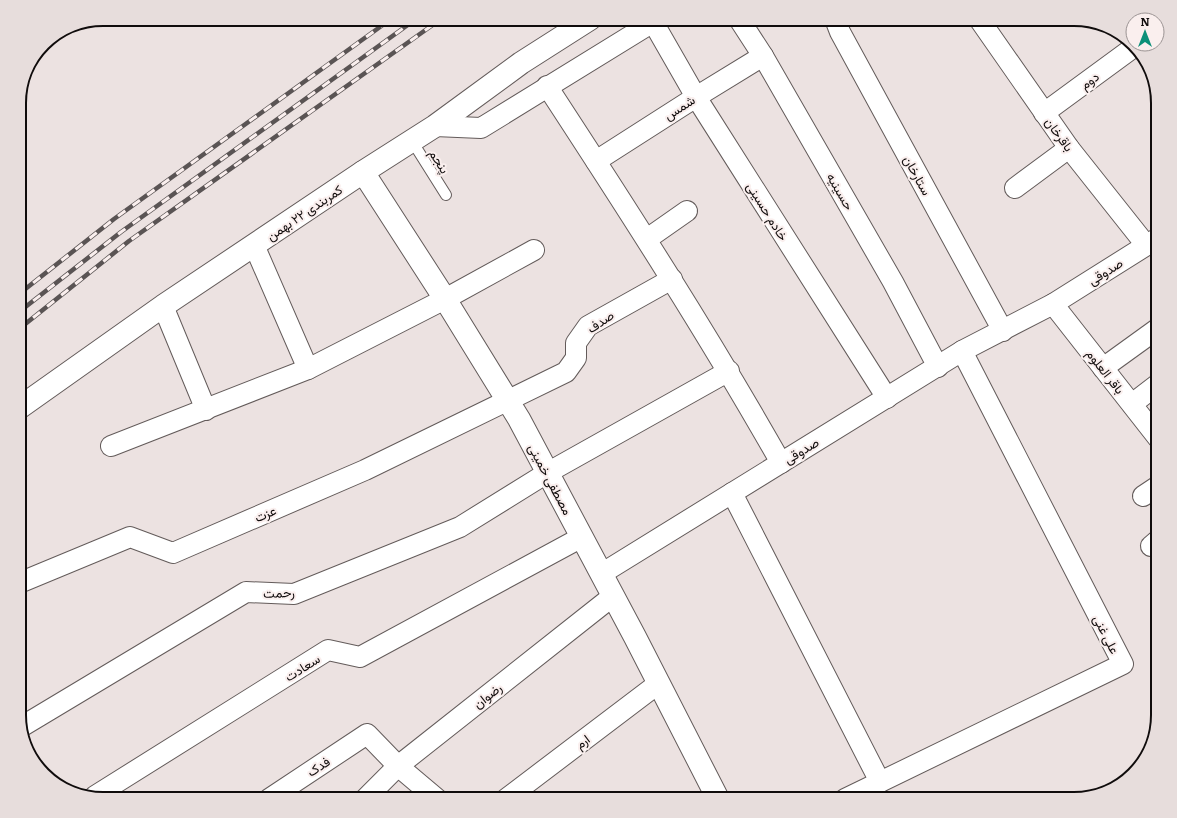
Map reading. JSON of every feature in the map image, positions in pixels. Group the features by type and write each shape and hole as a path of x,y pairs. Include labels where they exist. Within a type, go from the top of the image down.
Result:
{"street":[{"name":"کمربندی ۲۲ بهمن","path":"26,403 163,306 363,172 435,126 521,63 579,26"},
{"path":"435,126 481,128 646,26"},
{"name":"خادم حسینی","path":"659,26 696,97 887,398"},
{"name":"حسینیه","path":"744,26 763,56 893,282 938,367"},
{"name":"ستارخان","path":"838,26 1003,331"},
{"name":"باقرخان","path":"984,26 1069,148 1151,241"},
{"name":"دوم","path":"1044,113 1127,52"},
{"name":"شمس","path":"596,161 763,56"},
{"path":"547,86 647,239 729,370 780,463"},
{"path":"1015,188 1069,148"},
{"name":"مصطفی خمینی","path":"363,172 445,299 519,419 659,683 714,792"},
{"path":"647,239 687,212"},
{"name":"صدوقی","path":"601,574 962,351 1053,304 1151,243"},
{"path":"254,245 308,369"},
{"path":"111,446 308,369 445,299 534,250"},
{"name":"صدف","path":"507,401 566,372 576,358 576,343 588,326 672,279"},
{"name":"باقر العلوم","path":"1053,304 1151,426"},
{"path":"163,306 206,410"},
{"path":"1104,368 1151,333"},
{"name":"علی غنی","path":"859,792 1123,664 962,351"},
{"name":"رحمت","path":"26,724 246,592 294,594 460,527 547,473 729,370"},
{"path":"1132,404 1151,389"},
{"name":"عزت","path":"26,580 130,537 173,553 365,470 507,401"},
{"path":"732,493 880,782"},
{"name":"سعادت","path":"102,792 328,650 360,657 582,538"},
{"name":"رضوان","path":"372,792 398,766 613,596"},
{"name":"ارم","path":"515,792 659,683"},
{"name":"فدک","path":"280,792 367,734 398,766"},
{"path":"398,766 429,792"}],"lane":[{"name":"پنجم","path":"412,141 446,195"}],"railway":[{"path":"26,288 114,219 381,26"},
{"path":"26,307 121,232 406,26"},
{"path":"26,323 129,241 431,26"}]}
